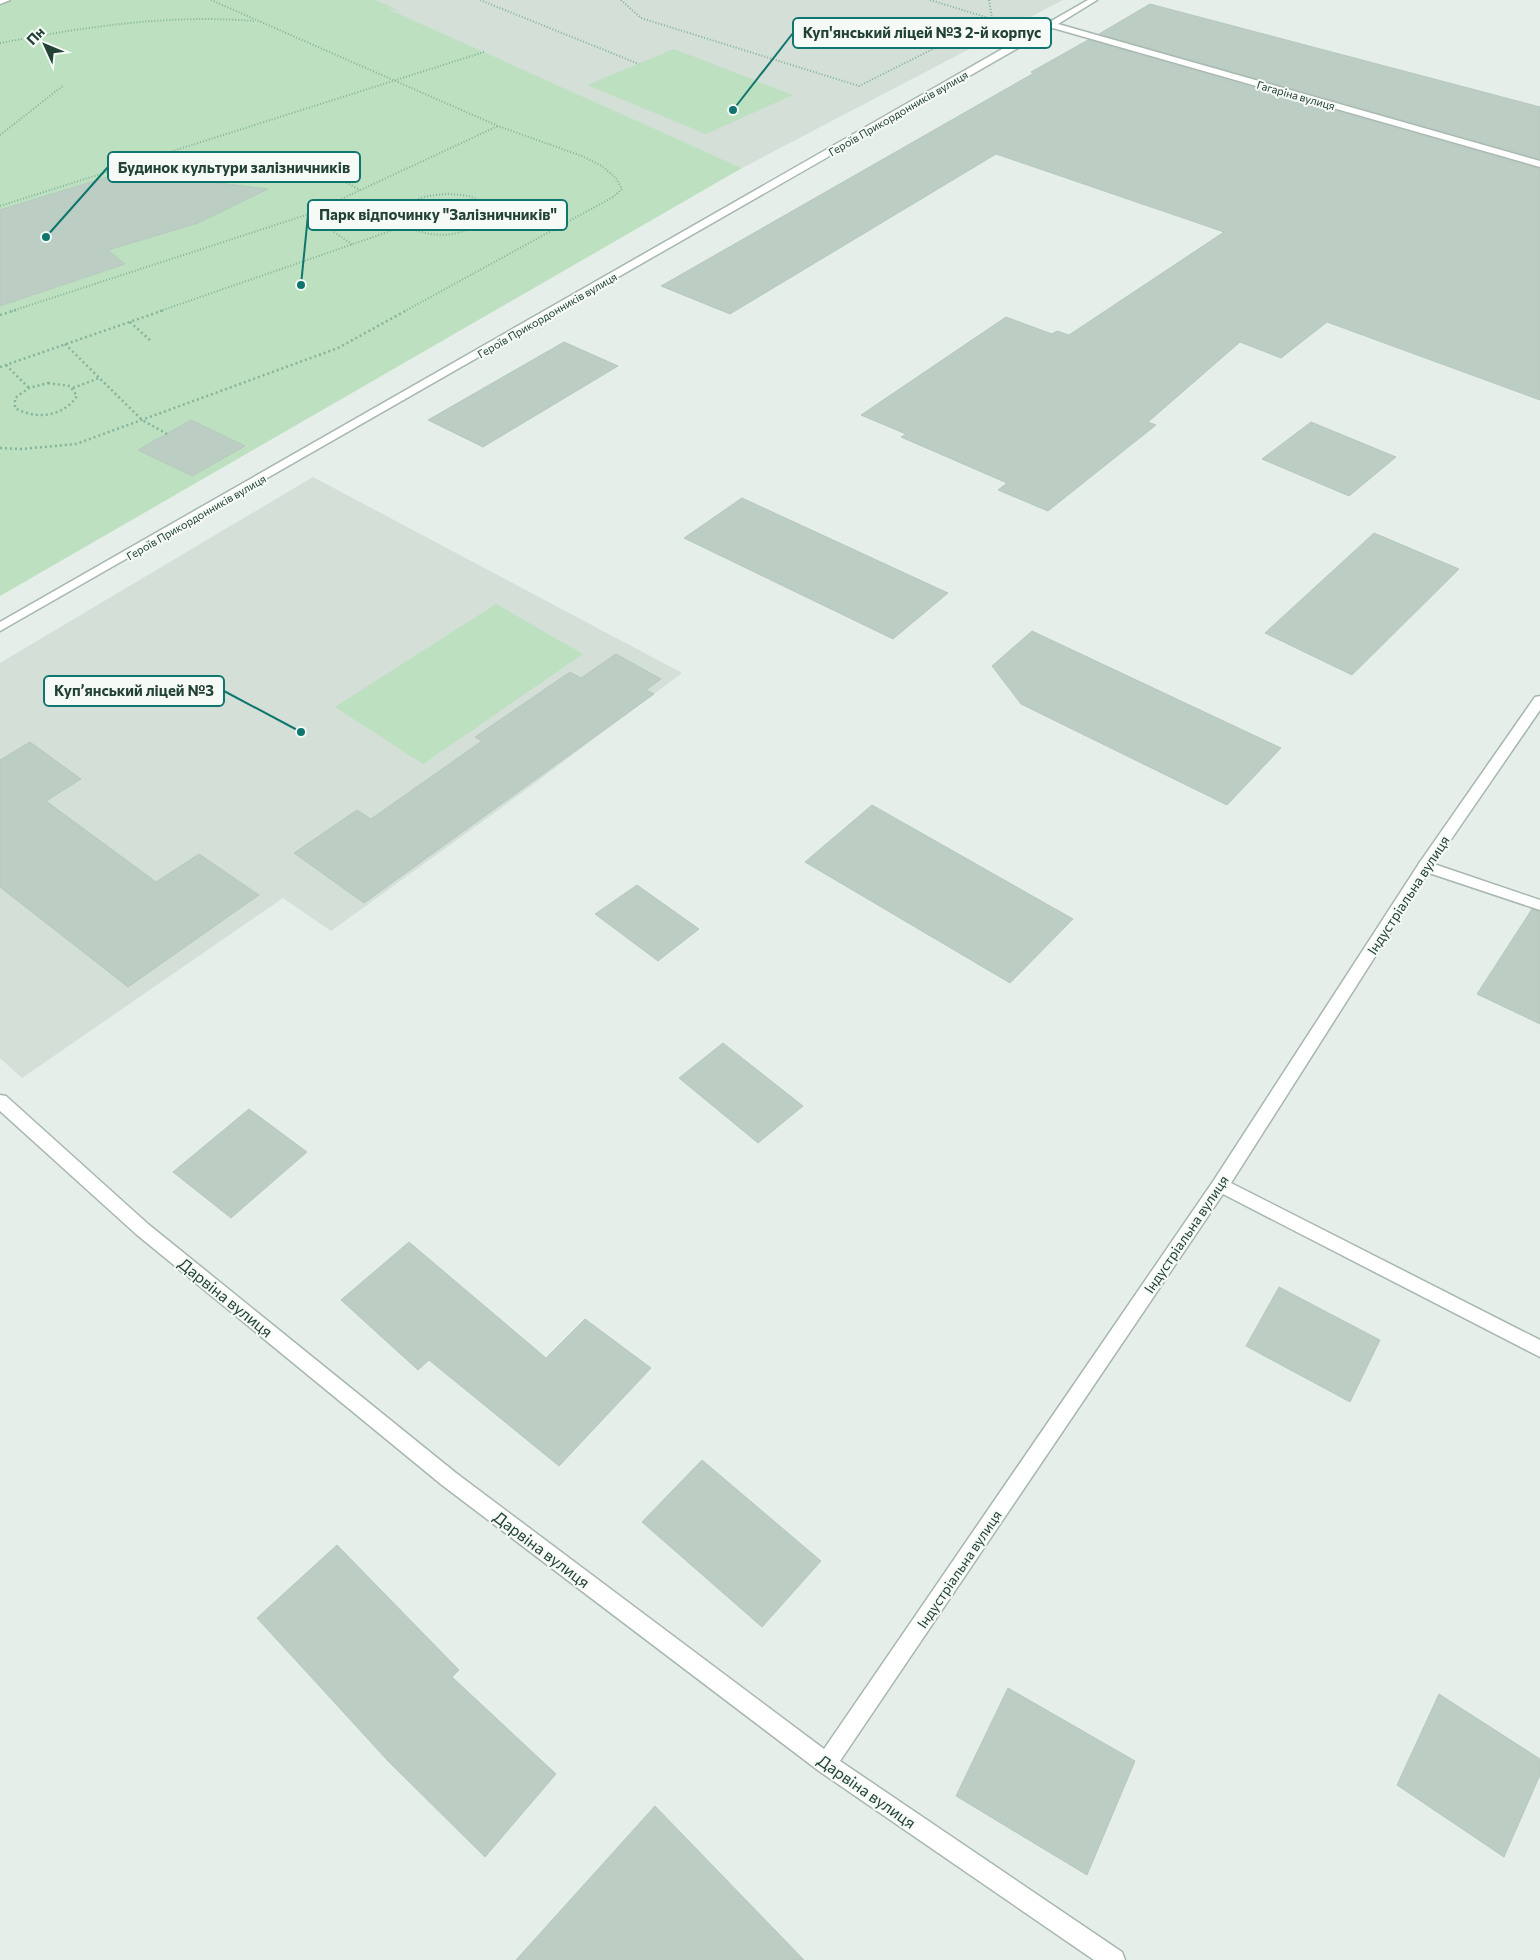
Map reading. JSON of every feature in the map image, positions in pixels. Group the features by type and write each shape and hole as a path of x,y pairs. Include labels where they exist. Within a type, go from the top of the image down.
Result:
{"street":[{"path":"0,2 6,0"},
{"name":"Героїв Прикордонників вулиця","path":"0,627 1052,25 1092,0"},
{"name":"Гагаріна вулиця","path":"1052,25 1540,164"},
{"name":"Індустріальна вулиця","path":"826,1764 1220,1185 1425,866 1540,700"},
{"path":"1425,866 1540,905"},
{"name":"Дарвіна вулиця","path":"0,1101 142,1229 449,1479 826,1764 1114,1960"},
{"path":"1220,1185 1540,1349"}],"path":[{"path":"0,448 22,449 76,444 338,348 622,189 616,178 602,166 582,156 498,126 211,0"},
{"path":"480,0 639,64"},
{"path":"621,0 641,18 859,86 939,46"},
{"path":"930,0 992,19"},
{"path":"989,0 992,19"},
{"path":"0,44 104,23 172,17 223,17 259,22"},
{"path":"984,23 992,19"},
{"path":"0,206 484,52"},
{"path":"0,135 64,85"},
{"path":"0,315 308,214 498,126"},
{"path":"348,167 330,174 360,190"},
{"path":"0,367 406,226 420,233 434,235 464,231 484,221 488,214 488,208 474,197 455,194 434,195 410,203 402,209 399,216 401,223 406,226"},
{"path":"308,214 353,245"},
{"path":"130,322 151,341"},
{"path":"65,344 142,420 167,434"},
{"path":"6,365 29,388"},
{"path":"73,388 99,378"},
{"path":"48,383 66,385 73,388 77,396 69,406 50,414 39,415 21,412 15,408 16,398 29,388 48,383"}],"shaded area":[{"path":"376,0 1063,0 742,168 385,8 397,10"},
{"path":"313,477 682,673 523,792 331,931 283,898 22,1078 0,1058 0,663"}],"green space":[{"path":"0,0 376,0 400,11 388,9 742,168 0,596 0,306 125,264 43,197 0,210"},
{"path":"674,49 793,95 706,134 587,85"},
{"path":"496,604 583,654 423,764 335,707"}],"building":[{"path":"1150,4 1540,107 1540,159 1099,34"},
{"path":"1088,40 1540,169 1540,400 1327,322 1281,358 1240,342 1148,422 1156,425 1048,511 998,490 1007,483 901,437 906,434 861,415 1006,317 1052,334 1057,331 1069,335 1224,232 996,154 730,314 661,286 1034,73 1031,72"},
{"path":"136,168 155,180 186,179 268,189 198,223 108,250 125,264 0,306 0,210"},
{"path":"564,342 618,366 483,447 428,420"},
{"path":"191,420 245,446 192,476 138,450"},
{"path":"1311,422 1396,457 1349,496 1262,459"},
{"path":"742,498 948,593 893,639 684,538"},
{"path":"1374,533 1459,569 1352,675 1265,633"},
{"path":"1032,631 1281,748 1227,805 1021,704 992,666"},
{"path":"616,654 661,679 646,690 654,694 364,903 294,853 357,810 371,819 482,741 475,737 570,672 581,678"},
{"path":"30,742 81,779 46,801 156,882 199,854 259,895 128,987 0,887 0,760"},
{"path":"872,805 1073,919 1010,983 805,862"},
{"path":"637,885 699,929 658,961 595,914"},
{"path":"1532,909 1540,912 1540,1024 1477,994"},
{"path":"723,1043 803,1106 758,1143 679,1078"},
{"path":"249,1109 307,1152 231,1218 173,1172"},
{"path":"409,1242 546,1358 585,1319 651,1368 559,1466 429,1360 418,1370 341,1300"},
{"path":"1279,1287 1380,1340 1350,1402 1246,1346"},
{"path":"702,1460 821,1561 762,1627 642,1522"},
{"path":"337,1545 459,1670 452,1677 556,1774 485,1857 388,1761 257,1618"},
{"path":"1008,1688 1135,1761 1087,1875 956,1796"},
{"path":"1439,1694 1540,1759 1540,1775 1504,1857 1397,1785"},
{"path":"655,1806 804,1960 516,1960"}],"place":[{"name":"Куп'янський ліцей №3 2-й корпус","path":"733,110"},
{"name":"Будинок культури залізничників","path":"46,237"},
{"name":"Парк відпочинку \"Залізничників\"","path":"301,285"},
{"name":"Куп’янський ліцей №3","path":"301,732"}]}
